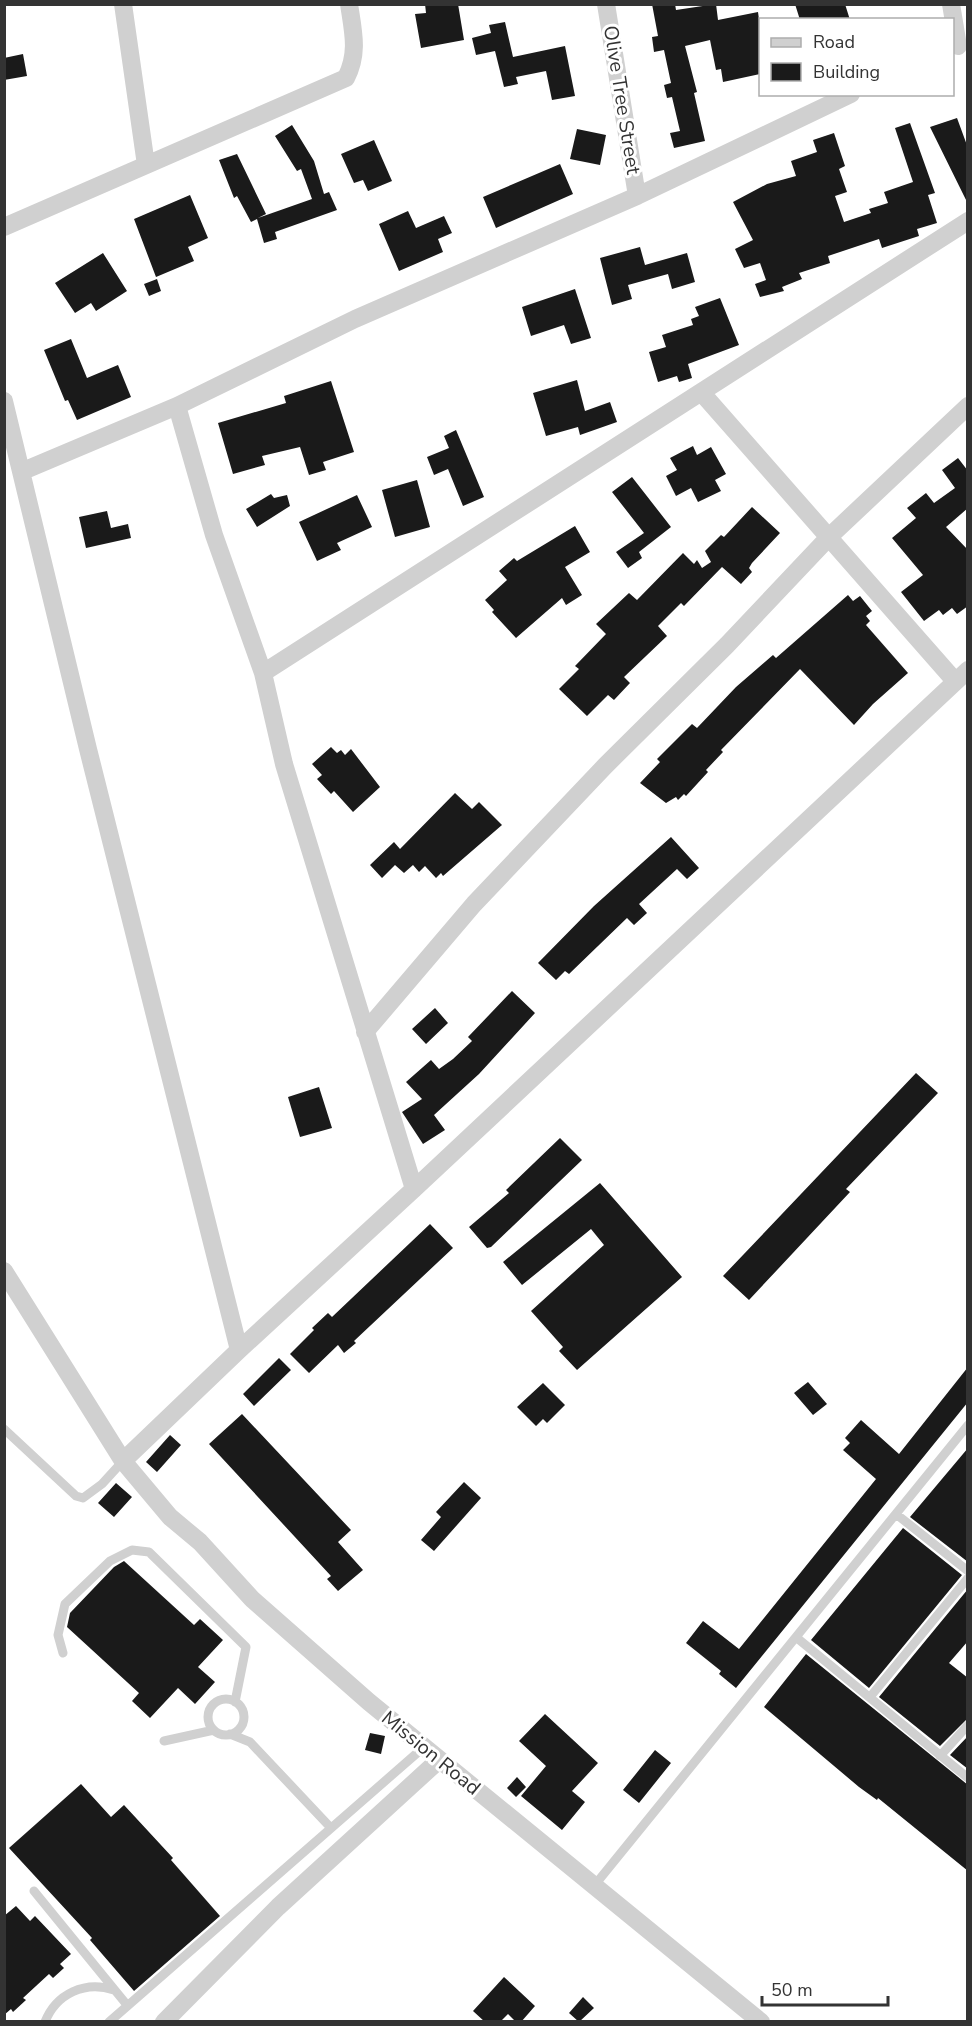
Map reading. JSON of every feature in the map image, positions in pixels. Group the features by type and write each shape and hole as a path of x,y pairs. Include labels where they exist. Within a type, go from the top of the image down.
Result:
{"street":[{"path":"123,4 146,165"},
{"path":"4,227 346,78 354,63 355,44 349,4"},
{"name":"Olive Tree Street","path":"606,4 637,196"},
{"path":"954,19 959,45"},
{"path":"23,471 177,406 355,319 637,196 847,96"},
{"path":"263,673 968,221"},
{"path":"123,1461 961,675 830,536 701,392"},
{"path":"4,401 23,471 88,749 239,1350"},
{"path":"177,406 218,546 263,673 284,764 414,1189"},
{"path":"365,1032 474,904 830,536 968,406"},
{"name":"Mission Road","path":"4,1271 123,1461 170,1517 200,1542 252,1599 369,1702 761,2022"},
{"path":"164,2022 278,1907 439,1760"}],"lane":[{"path":"594,1886 968,1425"},
{"path":"4,1429 76,1496 83,1498 102,1484 123,1461"},
{"path":"896,1514 968,1571"},
{"path":"63,1653 58,1635 64,1604 110,1561 132,1550 149,1552 246,1647 235,1702"},
{"path":"870,1697 968,1578"},
{"path":"797,1638 968,1778"},
{"path":"242,1722 238,1730 223,1735 214,1730 208,1720 214,1704 224,1699 235,1702 242,1711 242,1722 250,1742 331,1828"},
{"path":"940,1756 968,1725"},
{"path":"164,1741 214,1730"},
{"path":"230,1734 250,1742"},
{"path":"109,2022 424,1747"},
{"path":"34,1891 127,2006"},
{"path":"45,2022 52,2008 71,1992 93,1986 115,1991"}],"building":[{"path":"425,4 458,4 464,40 421,48 415,14 426,13"},
{"path":"652,4 675,4 676,10 716,4 718,20 758,12 759,74 723,82 721,69 716,70 710,40 685,46 697,92 694,93 705,141 674,148 670,133 680,131 672,97 667,98 664,85 671,83 664,50 654,52 652,37 658,36"},
{"path":"795,4 845,4 849,18 799,18"},
{"path":"505,22 513,57 565,46 575,96 552,100 546,71 516,77 518,84 504,87 495,51 476,55 472,38 491,33 489,25"},
{"path":"23,54 27,76 4,80 4,58"},
{"path":"957,118 968,148 968,204 930,127"},
{"path":"910,123 935,193 928,195 937,223 917,229 919,236 882,248 879,239 828,256 830,263 799,273 802,279 782,287 784,291 760,297 755,284 766,280 760,263 744,268 735,249 753,240 733,202 767,184 796,176 791,161 817,152 813,140 834,133 845,166 839,169 847,192 835,196 844,222 871,213 869,209 888,203 884,192 913,182 895,128"},
{"path":"292,125 314,161 324,194 329,192 337,210 275,232 277,239 264,243 257,219 251,222 237,196 234,198 219,160 237,154 266,214 258,218 312,199 301,169 297,171 275,136"},
{"path":"577,129 606,135 600,165 570,159"},
{"path":"374,140 392,181 368,191 363,180 354,183 341,154"},
{"path":"560,164 573,194 496,228 483,197"},
{"path":"190,195 208,238 188,247 194,261 156,277 134,219"},
{"path":"408,211 416,228 444,216 452,233 438,239 443,252 399,271 379,224"},
{"path":"640,247 645,265 687,253 695,282 672,289 668,274 628,285 632,299 612,305 600,258"},
{"path":"103,253 127,291 96,311 91,303 75,313 55,283"},
{"path":"157,279 161,291 149,296 144,284"},
{"path":"575,289 591,338 571,344 564,325 531,336 522,307"},
{"path":"720,298 739,345 688,364 692,378 679,382 677,376 658,382 649,352 666,347 662,335 693,325 691,319 699,316 695,307"},
{"path":"71,339 87,378 118,365 131,397 77,420 68,400 65,401 44,350"},
{"path":"577,380 585,411 610,402 617,422 580,435 578,427 546,436 533,393"},
{"path":"331,381 354,452 323,462 326,470 309,475 300,447 262,456 265,465 233,474 218,423 286,403 284,396"},
{"path":"456,430 484,497 463,506 448,469 434,475 427,457 449,448 444,436"},
{"path":"693,446 697,455 711,447 726,474 715,480 721,491 698,502 691,488 676,496 666,476 677,470 670,458"},
{"path":"958,458 968,471 968,508 946,527 968,550 968,606 957,614 952,608 943,615 939,610 924,621 901,592 923,575 892,538 916,518 907,508 926,493 934,503 955,488 942,470"},
{"path":"632,477 671,527 639,552 642,558 628,568 616,552 644,533 612,492"},
{"path":"417,480 430,527 395,537 382,490"},
{"path":"271,494 274,498 287,495 290,506 257,527 246,509"},
{"path":"357,495 372,527 337,543 341,550 317,561 299,522"},
{"path":"752,507 780,533 752,563 749,568 752,572 741,584 722,567 684,606 681,603 658,626 667,636 624,677 630,683 614,700 608,695 587,716 559,689 579,669 575,666 606,634 596,624 629,593 637,600 683,553 694,564 697,560 702,568 711,562 705,551 721,535 724,537"},
{"path":"107,511 111,528 128,524 131,538 86,548 79,517"},
{"path":"575,526 590,552 565,567 582,595 566,605 562,598 516,638 492,612 494,610 485,600 507,580 499,571 514,558 517,561"},
{"path":"848,595 853,601 860,596 872,611 866,616 870,621 866,625 908,673 873,704 854,725 800,669 721,750 723,752 706,770 708,772 686,796 684,794 678,800 676,797 666,803 640,783 660,762 657,759 692,724 697,728 736,687 773,655 776,658"},
{"path":"331,747 337,753 341,750 345,755 351,749 380,787 353,812 334,791 331,794 317,779 322,775 312,764"},
{"path":"455,793 472,809 479,802 502,825 443,876 441,873 436,878 425,866 419,872 413,865 404,873 395,865 382,878 370,865 394,842 400,849"},
{"path":"671,837 699,868 687,879 677,869 639,904 647,913 634,925 627,918 569,974 565,971 556,980 538,963 594,906"},
{"path":"512,991 535,1013 479,1074 434,1115 445,1130 423,1144 402,1112 422,1099 406,1082 431,1060 439,1069 453,1059 472,1041 468,1037"},
{"path":"435,1008 448,1023 426,1044 412,1029"},
{"path":"916,1073 938,1093 846,1189 850,1192 749,1300 723,1276"},
{"path":"319,1087 332,1128 300,1137 288,1097"},
{"path":"560,1138 582,1160 491,1247 487,1248 469,1227 509,1193 506,1190"},
{"path":"600,1183 682,1277 577,1370 559,1351 563,1347 531,1311 604,1245 591,1229 522,1285 503,1262"},
{"path":"430,1224 453,1248 354,1341 356,1343 344,1353 338,1345 309,1373 290,1354 328,1313 332,1317"},
{"path":"279,1358 291,1370 254,1406 243,1394"},
{"path":"968,1367 968,1402 736,1688 719,1674 721,1671 686,1643 703,1621 739,1649 876,1479 843,1450 850,1443 845,1438 861,1420 899,1454"},
{"path":"808,1382 827,1404 813,1415 794,1393"},
{"path":"543,1383 565,1405 547,1423 543,1419 536,1426 517,1407"},
{"path":"242,1414 351,1530 338,1542 363,1570 338,1591 327,1579 331,1576 209,1444"},
{"path":"170,1435 181,1445 157,1472 146,1462"},
{"path":"968,1448 968,1562 910,1517"},
{"path":"464,1482 481,1498 434,1551 421,1540 441,1517 436,1512"},
{"path":"116,1483 132,1497 114,1517 98,1503"},
{"path":"903,1528 962,1575 869,1688 811,1640"},
{"path":"124,1561 194,1625 200,1619 223,1640 198,1667 215,1682 195,1704 178,1688 150,1718 132,1701 139,1693 67,1627 70,1613 114,1567"},
{"path":"968,1589 968,1641 949,1663 968,1678 968,1718 940,1746 879,1697"},
{"path":"806,1654 968,1785 968,1871 878,1798 877,1800 859,1787 764,1707"},
{"path":"545,1714 598,1763 572,1791 585,1802 562,1830 521,1796 546,1766 519,1741"},
{"path":"370,1733 385,1736 381,1754 365,1750"},
{"path":"968,1736 968,1769 950,1755"},
{"path":"655,1750 671,1763 639,1803 623,1790"},
{"path":"517,1777 526,1787 516,1797 507,1788"},
{"path":"81,1784 111,1817 124,1805 173,1858 171,1860 220,1916 134,1991 90,1940 92,1938 9,1848"},
{"path":"16,1906 30,1921 35,1916 71,1954 60,1964 64,1968 53,1978 49,1974 23,1998 26,2000 13,2012 11,2009 4,2015 4,1916"},
{"path":"504,1977 535,2006 521,2022 516,2022 508,2014 500,2022 485,2022 473,2011"},
{"path":"583,1997 594,2008 579,2022 569,2013"}]}
